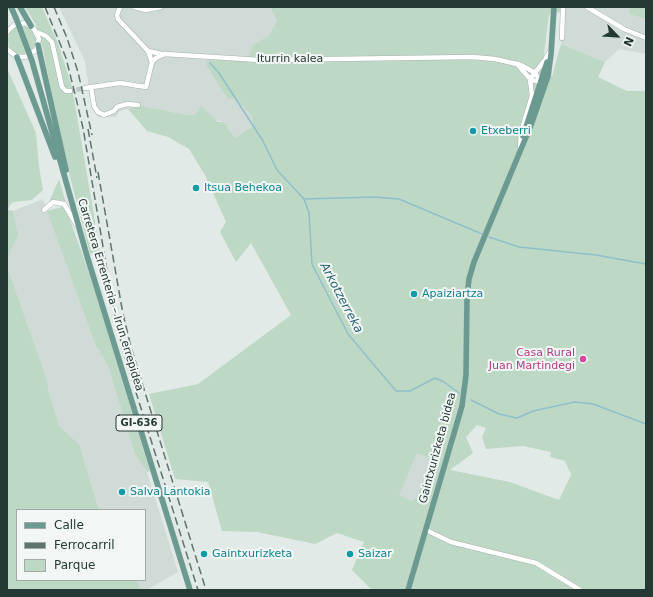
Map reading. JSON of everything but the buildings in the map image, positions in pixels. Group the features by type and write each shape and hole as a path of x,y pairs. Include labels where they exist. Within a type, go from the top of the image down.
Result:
{"main road":[{"name":"Carretera Errenteria – Irun errepidea","path":"11,7 32,61 79,228 190,590"},
{"path":"20,7 31,26"},
{"name":"Gaintxurizketa bidea","path":"408,590 456,430 463,399 467,356 467,297 469,279 474,262 548,76 552,47 554,7"},
{"path":"38,44 69,181 68,190"},
{"name":"Gaintxurizketa bidea","path":"520,149 552,47"},
{"path":"17,57 44,124 60,173 64,176"},
{"path":"541,82 548,76"},
{"name":"Gaintxurizketa bidea","path":"538,104 541,82"}],"street":[{"path":"85,88 120,84 146,87 152,62 148,51 118,19 117,15 120,7"},
{"path":"134,7 146,10 161,7"},
{"path":"562,38 563,7"},
{"path":"587,7 624,28 646,38"},
{"path":"7,32 16,24 22,23 31,26 37,32 51,40 62,87 64,90 70,91"},
{"path":"37,32 38,44"},
{"path":"8,51 17,57 30,55 38,44 44,39 51,40"},
{"path":"520,149 521,132 532,96 530,79 542,64 552,47"},
{"name":"Iturrin kalea","path":"148,51 162,54 260,60 473,57 523,66 535,73 541,82"},
{"path":"152,62 162,54"},
{"path":"517,64 530,79 536,82 541,82"},
{"name":"Iturrin kalea","path":"523,66 533,67 542,64"},
{"path":"91,87 94,106 98,112 104,115 114,111 117,107 127,104 138,105"},
{"path":"44,210 53,202 64,204 79,228"},
{"path":"426,530 451,542 536,563 580,590"}],"shaded area":[{"path":"59,7 270,7 277,21 269,35 253,45 245,67 225,84 252,117 253,126 235,138 224,122 196,114 187,115 142,106 120,111 115,117 98,117 92,109 85,61"},
{"path":"561,7 630,7 628,14 646,19 646,54 619,49 605,62 561,44"},
{"path":"43,199 95,344 108,366 135,454 147,472 178,572 147,590 141,590 137,581 146,581 146,509 99,509 79,444 60,427 49,392 47,380 7,266 7,259 18,235 13,211"},
{"path":"417,453 429,458 432,463 416,498 411,501 398,496"}],"green space":[{"path":"25,7 42,7 58,43 72,87 100,251 90,254 61,142 43,49 36,25"},
{"path":"270,7 561,7 561,12 549,14 543,62 552,77 561,44 605,62 598,77 627,91 646,91 646,590 372,590 352,570 364,542 337,533 315,544 257,532 222,531 208,482 175,479 149,394 198,384 291,315 251,243 236,262 220,232 226,222 205,175 189,149 168,137 147,131 128,109 142,106 187,115 196,114 201,106 218,122 224,122 235,138 253,126 252,117 236,98 228,99 206,65 207,61 215,59 247,61 253,45 269,35 277,21","holes":["477,425 486,428 482,437 486,449 523,446 551,452 550,457 565,461 571,475 559,500 510,482 450,470 473,453 466,437","417,453 429,458 432,463 416,498 411,501 399,495"]},
{"path":"630,7 646,7 646,19 628,14"},
{"path":"22,26 32,30 36,40 32,50 22,54 12,50 8,40 12,30"},
{"path":"7,68 36,133 43,190 32,200 13,202 10,205 8,210 13,211 18,235 7,259"},
{"path":"59,179 66,203 59,200 49,202"},
{"path":"65,206 95,290 150,471 147,472 135,454 108,366 95,344 47,211"},
{"path":"7,266 47,380 49,392 60,427 79,444 99,509 16,509 16,581 137,581 141,590 7,590"}],"waterway":[{"name":"Arkotzerreka","path":"210,63 219,73 263,141 277,170 304,199 309,213 312,264 348,334 396,391 410,391 435,378 444,382 459,393"},
{"path":"304,199 374,197 399,199 482,234"},
{"path":"489,237 519,247 596,255 646,264"},
{"name":"Arkotzerreka","path":"471,400 499,414 517,418 533,411 575,402 593,404 646,424"}],"tunnel":[{"path":"70,91 85,88"}],"railway":[{"path":"45,7 66,58 83,128 113,306 123,351 198,590"},
{"path":"54,7 67,38 78,72 92,135"},
{"path":"88,129 97,178"},
{"path":"98,172 123,314 131,347 206,590"}],"place":[{"name":"Etxeberri","path":"473,131"},
{"name":"Itsua Behekoa","path":"196,188"},
{"name":"Apaiziartza","path":"414,294"},
{"name":"Casa Rural Juan Martindegi","path":"583,359"},
{"name":"Salva Lantokia","path":"122,492"},
{"name":"Gaintxurizketa","path":"204,554"},
{"name":"Saizar","path":"350,554"}]}
